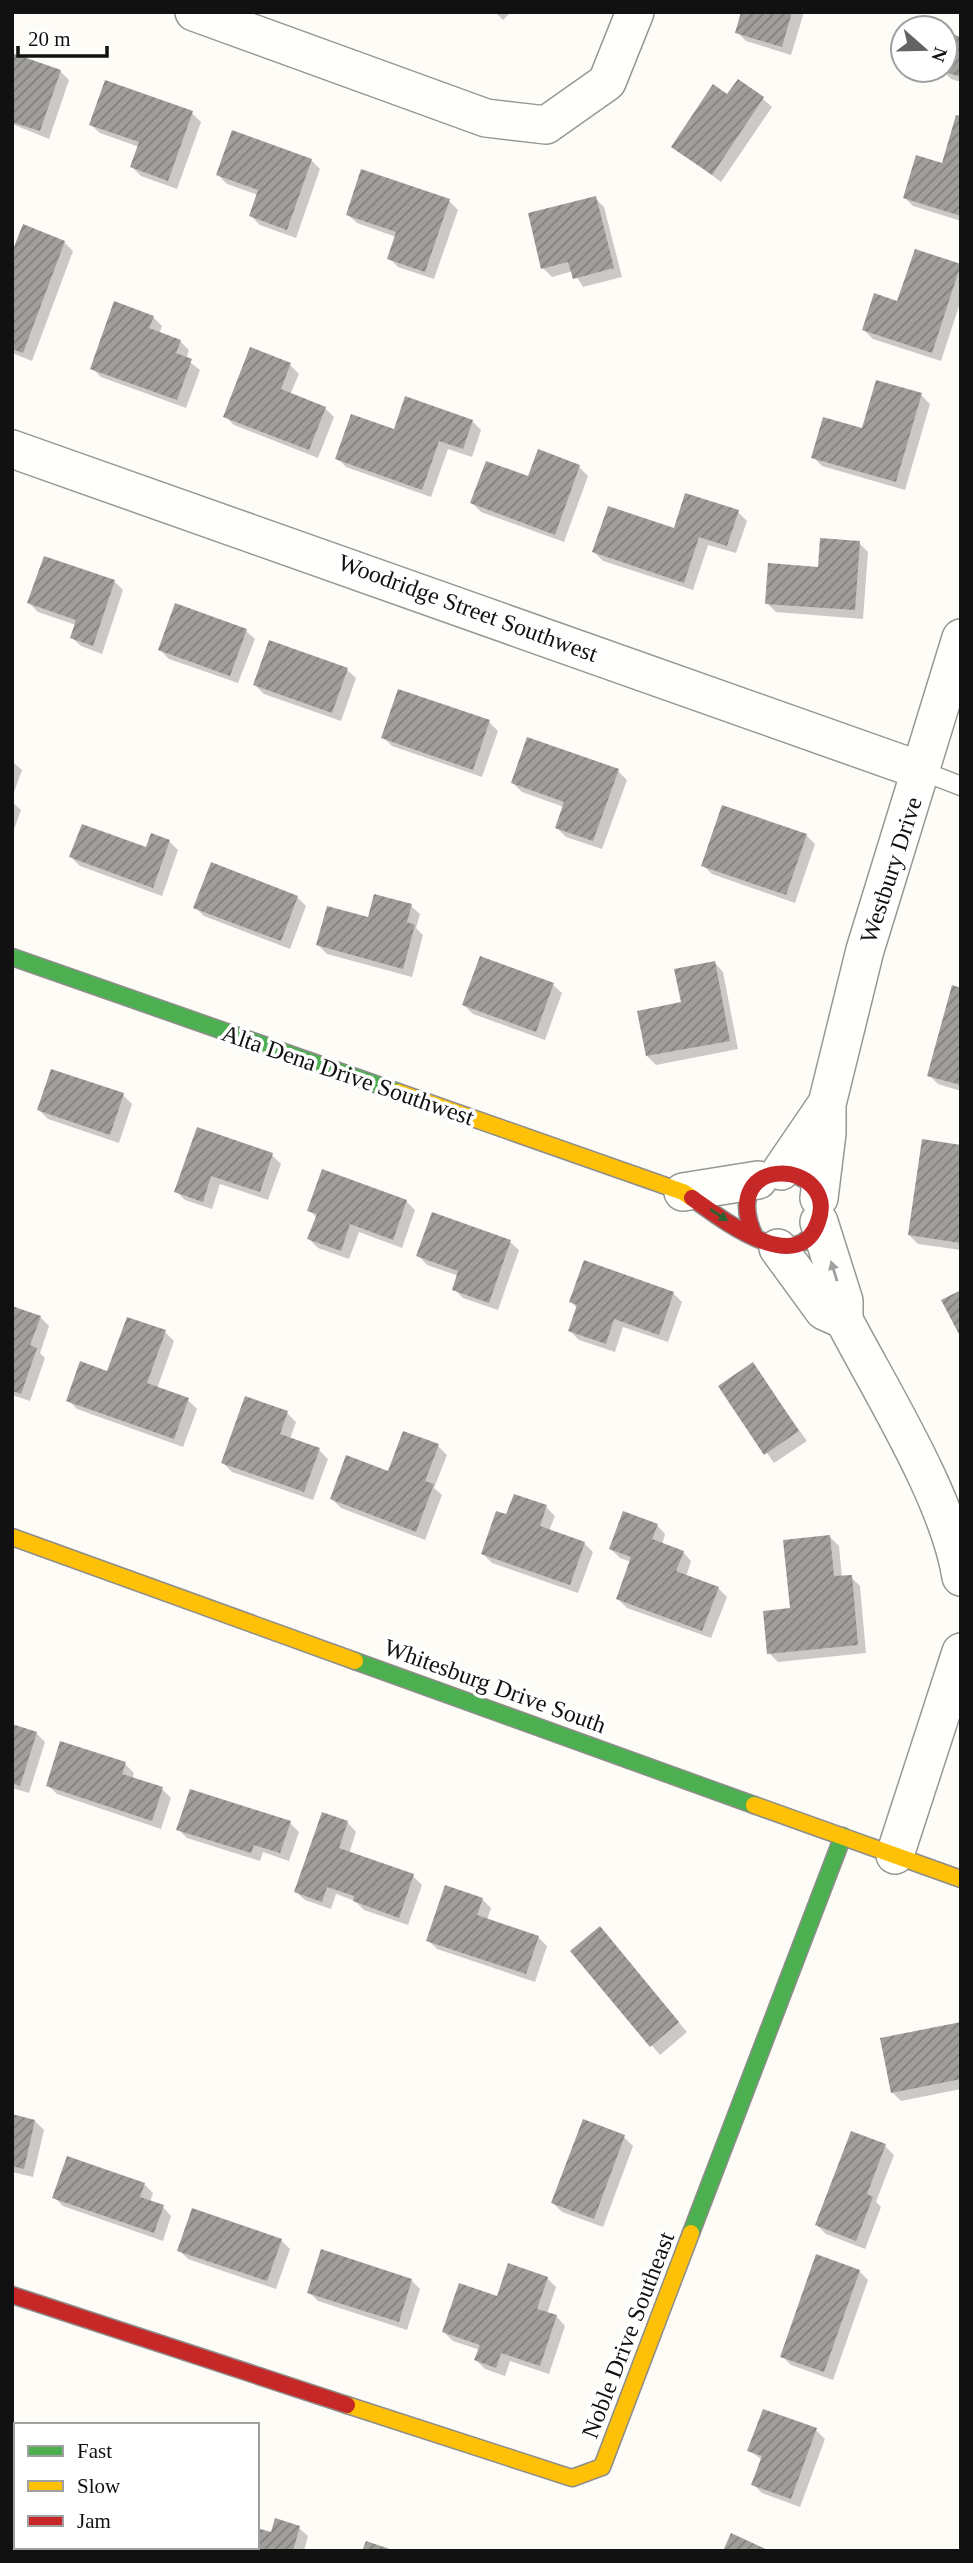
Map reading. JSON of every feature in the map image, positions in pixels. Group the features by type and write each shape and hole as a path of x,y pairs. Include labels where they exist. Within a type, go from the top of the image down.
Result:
{"street":[{"path":"194,12 486,118 546,125 607,82 635,12"},
{"name":"Woodridge Street Southwest","path":"12,449 922,771"},
{"name":"Westbury Drive","path":"961,638 865,950 827,1104 827,1133 819,1210 844,1301 844,1320 930,1487 959,1563 961,1577"},
{"name":"Alta Dena Drive Southwest","path":"12,957 683,1192 767,1243"},
{"name":"Westbury Drive","path":"769,1176 827,1104"},
{"path":"769,1176 804,1178 819,1210 803,1242 767,1243 744,1214 745,1201 769,1176"},
{"name":"Alta Dena Drive Southwest","path":"683,1192 769,1176"},
{"name":"Westbury Drive","path":"767,1243 824,1311 844,1320"},
{"name":"Whitesburg Drive South","path":"12,1537 961,1879"},
{"path":"895,1854 961,1652"},
{"name":"Noble Drive Southeast","path":"12,2295 572,2478 602,2467 843,1836"}],"lane":[{"path":"922,771 961,786"}],"building":[{"path":"741,12 792,12 782,47 735,33"},
{"path":"959,36 961,37 959,76"},
{"path":"12,53 61,70 40,131 12,122"},
{"path":"738,79 764,97 712,175 671,147 713,84 727,94"},
{"path":"105,80 193,111 168,181 130,167 139,142 89,125"},
{"path":"956,115 961,116 961,216 903,198 916,155 942,163"},
{"path":"232,130 312,159 287,230 249,216 258,190 216,175"},
{"path":"361,169 450,199 425,272 387,259 396,232 346,215"},
{"path":"596,196 614,268 573,279 568,262 541,269 528,213"},
{"path":"23,224 65,241 23,353 12,349 12,252"},
{"path":"915,249 961,264 932,353 862,330 874,293 897,301"},
{"path":"114,301 154,316 149,328 181,340 176,353 192,359 177,400 90,369"},
{"path":"250,347 291,363 281,389 326,407 309,450 223,417"},
{"path":"876,380 922,393 896,482 811,458 823,417 862,428"},
{"path":"405,396 473,420 463,449 439,441 422,490 335,459 351,414 394,429"},
{"path":"538,449 580,465 555,535 470,503 486,461 528,476"},
{"path":"685,493 739,510 727,546 699,537 684,583 592,552 608,506 674,528"},
{"path":"820,538 860,541 855,610 765,604 768,563 818,567"},
{"path":"44,556 115,580 93,646 70,638 76,620 27,603"},
{"path":"175,603 247,629 230,676 158,650"},
{"path":"269,640 348,668 332,713 253,685"},
{"path":"398,689 490,720 473,770 381,738"},
{"path":"527,737 619,769 593,841 555,828 564,802 511,783"},
{"path":"722,805 807,834 786,895 701,866"},
{"path":"82,824 146,847 151,833 170,840 153,888 69,857"},
{"path":"211,862 298,896 281,941 193,908"},
{"path":"374,894 412,904 407,922 415,925 403,969 316,945 327,906 368,917"},
{"path":"480,956 554,983 536,1032 462,1005"},
{"path":"715,961 730,1041 646,1056 637,1011 681,1002 674,969"},
{"path":"952,985 961,988 961,1085 927,1076"},
{"path":"51,1069 124,1093 110,1135 37,1110"},
{"path":"197,1127 273,1153 260,1192 211,1176 203,1202 174,1192"},
{"path":"922,1139 961,1145 961,1243 908,1235"},
{"path":"322,1169 407,1200 393,1240 350,1224 341,1251 307,1239 317,1214 307,1211"},
{"path":"432,1212 511,1240 489,1303 452,1290 458,1271 416,1256"},
{"path":"584,1260 674,1292 659,1335 614,1319 606,1344 568,1331 577,1305 569,1302"},
{"path":"961,1290 961,1338 941,1300"},
{"path":"12,1306 41,1316 30,1345 37,1348 21,1394 12,1391"},
{"path":"127,1317 166,1330 147,1383 189,1398 174,1439 66,1401 80,1361 107,1371"},
{"path":"753,1362 799,1431 764,1455 718,1386"},
{"path":"245,1396 288,1411 280,1434 320,1448 304,1492 221,1463"},
{"path":"403,1431 439,1444 425,1481 434,1484 416,1532 330,1499 346,1455 388,1471"},
{"path":"514,1494 547,1505 540,1526 585,1542 570,1585 481,1554 496,1511 506,1514"},
{"path":"623,1511 658,1524 652,1539 684,1551 676,1571 719,1587 702,1631 616,1599 631,1557 609,1549"},
{"path":"830,1535 834,1576 852,1575 858,1645 767,1654 763,1611 790,1608 783,1540"},
{"path":"12,1724 37,1732 20,1786 12,1783"},
{"path":"60,1741 126,1762 122,1774 163,1787 152,1821 46,1786"},
{"path":"190,1789 291,1821 280,1853 254,1845 251,1853 176,1830"},
{"path":"322,1812 348,1821 339,1848 414,1874 399,1918 353,1901 354,1896 327,1887 322,1902 294,1892"},
{"path":"445,1885 483,1898 477,1915 539,1936 526,1974 426,1941"},
{"path":"600,1926 679,2022 650,2047 570,1951"},
{"path":"961,2022 961,2079 891,2093 880,2038"},
{"path":"12,2114 35,2120 24,2169 12,2166"},
{"path":"583,2119 625,2135 594,2219 551,2203"},
{"path":"851,2131 886,2144 867,2194 873,2197 856,2241 815,2225"},
{"path":"67,2156 145,2183 140,2197 164,2205 154,2233 52,2198"},
{"path":"192,2208 282,2239 267,2281 177,2251"},
{"path":"321,2249 412,2279 399,2322 307,2293"},
{"path":"816,2254 860,2270 824,2372 780,2357"},
{"path":"508,2263 548,2277 537,2309 557,2315 540,2366 501,2353 496,2368 474,2360 480,2345 442,2332 459,2283 497,2296"},
{"path":"763,2409 817,2428 791,2499 751,2485 762,2456 747,2451"},
{"path":"12,2467 14,2508 12,2508"},
{"path":"275,2518 300,2526 293,2551 192,2551 259,2549 259,2529 271,2532"},
{"path":"731,2533 770,2551 723,2551"},
{"path":"366,2541 393,2550 393,2551 362,2551"}],"traffic: fast":[{"path":"12,957 398,1092"},
{"path":"355,1661 754,1805"},
{"path":"691,2233 843,1836"}],"traffic: slow":[{"path":"398,1092 683,1192 692,1198"},
{"path":"12,1537 355,1661"},
{"path":"754,1805 961,1879"},
{"path":"347,2405 572,2478 602,2467 691,2233"}],"traffic: jam":[{"path":"692,1198 720,1218 758,1239 776,1245 794,1245 808,1238 818,1222 820,1201 812,1186 798,1177 780,1174 763,1178 751,1189 747,1209 755,1237"},
{"path":"12,2295 347,2405"}]}
